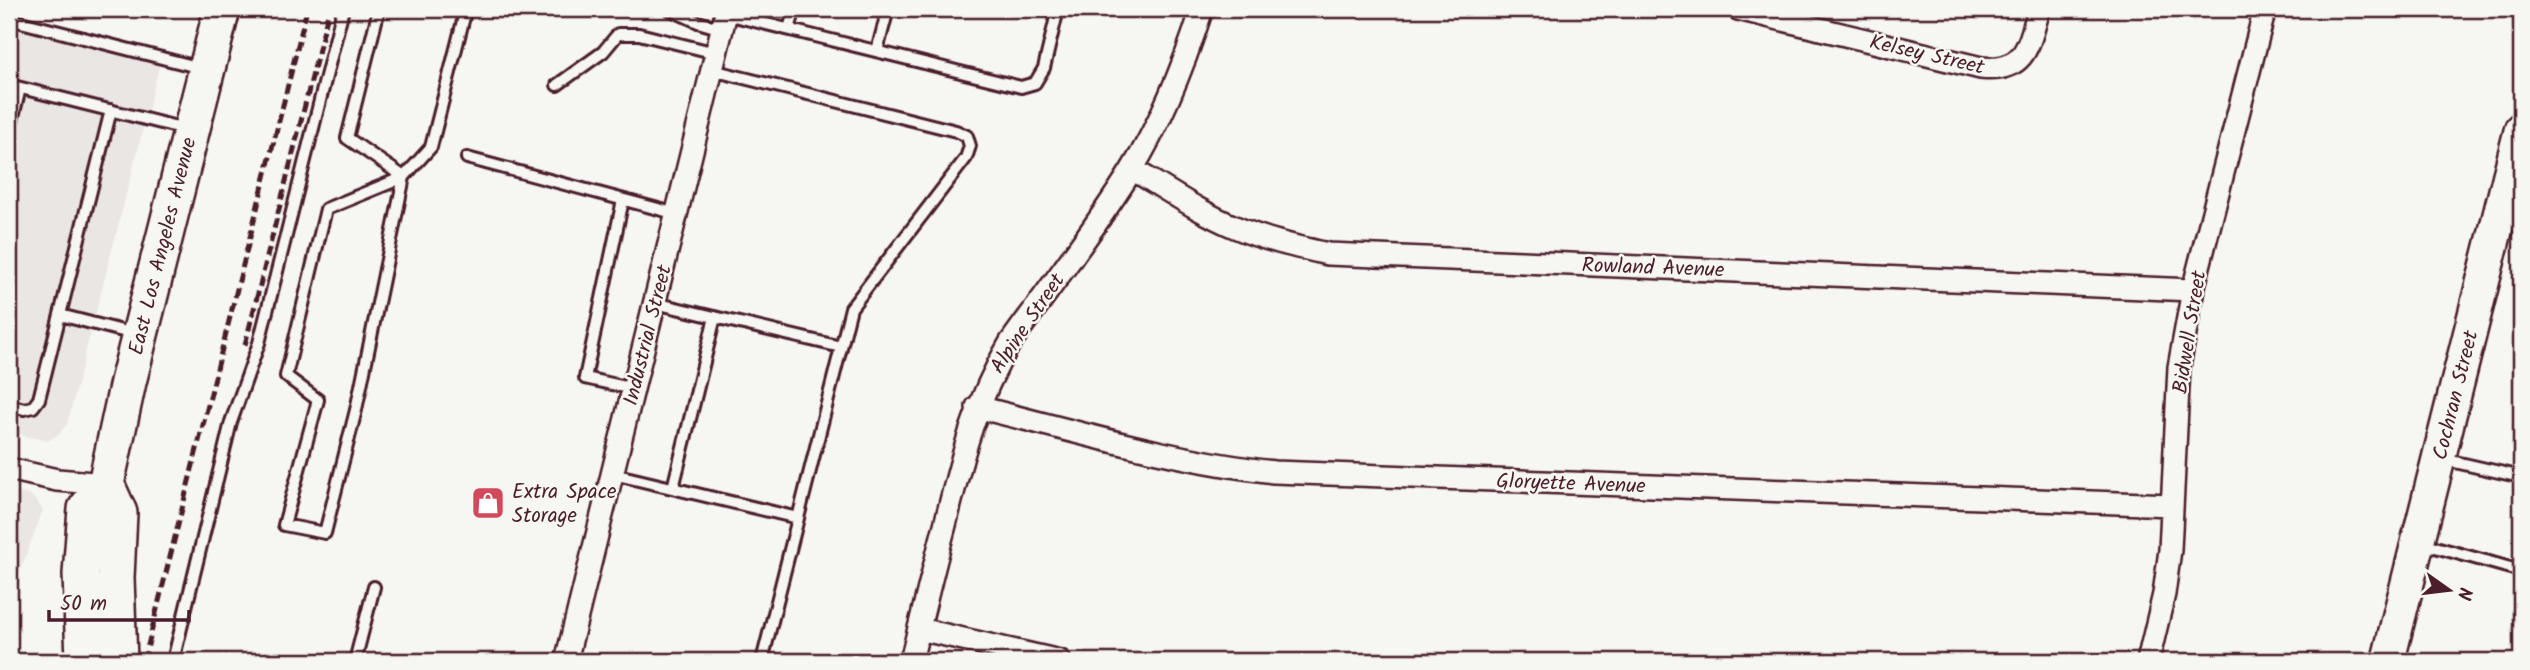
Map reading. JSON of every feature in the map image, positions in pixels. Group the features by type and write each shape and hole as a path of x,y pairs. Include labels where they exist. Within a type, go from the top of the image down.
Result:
{"main road":[{"name":"East Los Angeles Avenue","path":"84,661 81,575 86,509 106,484 222,9"},
{"name":"Cochran Street","path":"2388,661 2521,129"},
{"path":"106,484 119,513 116,578 119,661"}],"street":[{"name":"Alpine Street","path":"911,661 977,407 1010,343 1132,169 1164,109 1190,48 1202,9"},
{"name":"Kelsey Street","path":"1738,9 1996,70 2010,66 2022,57 2030,44 2039,9"},
{"name":"Bidwell Street","path":"2148,661 2164,594 2170,550 2179,367 2193,290 2265,9"},
{"name":"Industrial Street","path":"566,661 725,17"},
{"name":"Rowland Avenue","path":"1132,169 1235,227 1278,243 1328,254 2193,290"},
{"name":"Gloryette Avenue","path":"977,407 1180,457 1228,467 1274,472 2172,505"},
{"path":"9,468 57,480 106,484"},
{"path":"919,629 1060,661"}],"lane":[{"path":"173,661 231,422 259,343 342,9"},
{"path":"379,9 348,138 404,177"},
{"path":"404,177 356,410 325,533 284,525 318,400 286,376 326,209 404,177 431,147 466,9"},
{"path":"668,9 698,22 725,17 789,29 1021,87 1035,83 1044,68 1058,9"},
{"path":"789,29 794,9"},
{"path":"877,51 888,9"},
{"path":"9,19 207,70"},
{"path":"557,85 603,52 618,34 639,34 714,61 967,136 970,146 966,158 851,308 762,661"},
{"path":"9,134 14,86 191,130"},
{"path":"9,405 24,409 33,407 39,399 111,110"},
{"path":"467,159 677,214"},
{"path":"623,200 585,378 634,389"},
{"path":"655,303 841,347"},
{"path":"60,315 140,336"},
{"path":"673,488 715,317"},
{"path":"2440,458 2521,477"},
{"path":"613,474 798,518"},
{"path":"2419,542 2521,571"},
{"path":"355,661 374,587"}],"shaded area":[{"path":"9,28 160,63 67,424 59,434 47,441 9,432"},
{"path":"9,491 32,496 43,510 9,600"}],"railway":[{"path":"144,661 307,9"},
{"path":"245,345 329,9"}],"place":[{"name":"Extra Space Storage","path":"488,503"}]}
